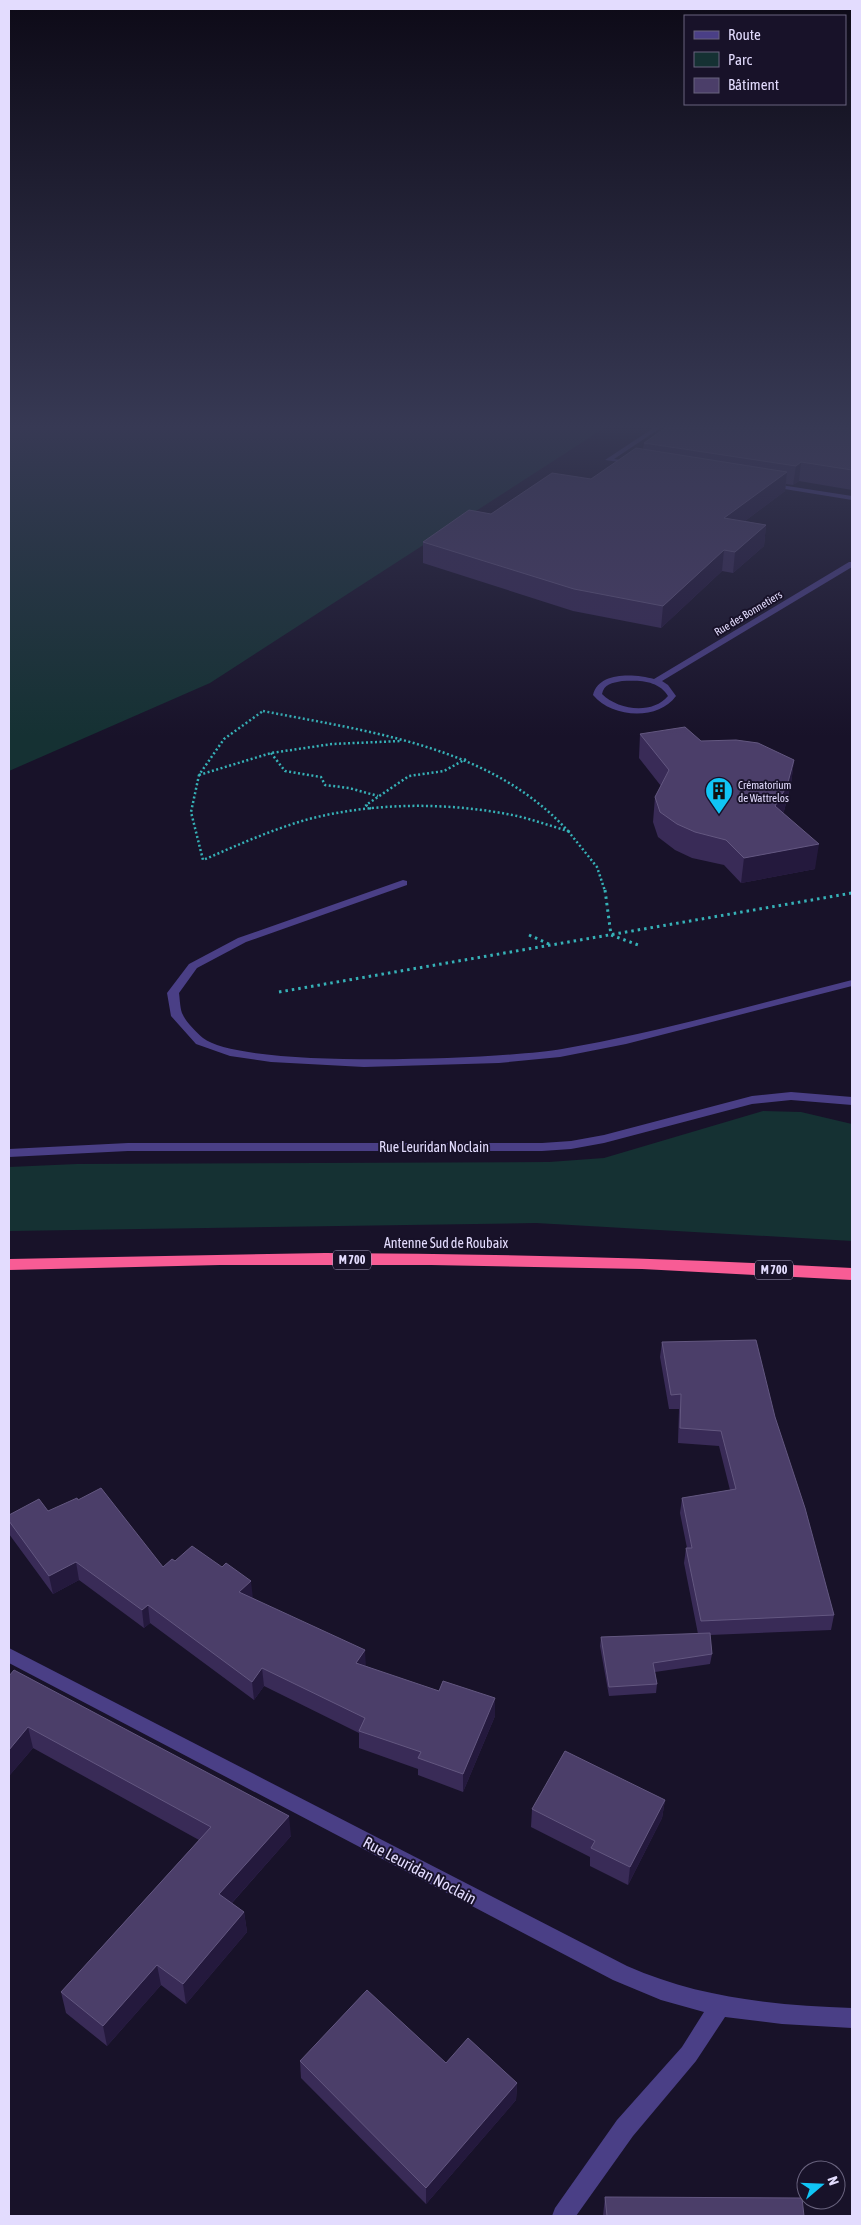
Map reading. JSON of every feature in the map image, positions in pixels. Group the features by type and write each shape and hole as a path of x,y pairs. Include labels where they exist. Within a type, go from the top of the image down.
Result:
{"highway":[{"name":"Antenne Sud de Roubaix","path":"9,1265 432,1260 696,1266 852,1274"}],"street":[{"name":"Rue des Bonnetiers","path":"655,682 852,564"},
{"path":"632,678 655,682 665,686 672,696 670,701 655,708 631,710 618,708 600,700 597,695 597,690 610,681 632,678"},
{"path":"403,883 242,940 193,966 173,993 177,1016 200,1041 230,1052 364,1064 499,1058 560,1053 626,1040 852,983"},
{"name":"Rue Leuridan Noclain","path":"9,1153 128,1147 542,1147 571,1145 604,1139 752,1100 791,1096 852,1101"},
{"name":"Rue Leuridan Noclain","path":"9,1655 600,1963 668,1993 721,2005 772,2013 852,2018"},
{"path":"563,2216 625,2128 689,2054 721,2005"}],"path":[{"path":"570,832 514,816 462,809 372,809 311,819 250,839 203,860 191,812 199,775 224,739 263,711 406,741 467,759 531,796 570,832 601,874 611,934"},
{"path":"199,775 271,753 332,744 406,741"},
{"path":"271,753 286,771 321,776 325,785 349,788 378,796"},
{"path":"372,809 366,804 409,776 444,770 467,759"},
{"path":"279,992 852,893"},
{"path":"611,934 641,946"},
{"path":"529,935 553,945"}],"green space":[{"path":"9,529 448,529 210,683 9,771"},
{"path":"763,1111 801,1112 852,1124 852,1241 536,1223 9,1231 9,1167 77,1164 549,1162 604,1158"}],"building":[{"path":"442,529 762,529 735,552 724,550 663,606 574,589 423,542"},
{"name":"Crématorium de Wattrelos","path":"685,727 701,741 736,740 758,743 794,760 787,786 775,806 819,844 744,858 726,840 695,832 677,824 660,812 655,797 669,770 640,734"},
{"path":"756,1340 775,1417 805,1508 834,1615 701,1621 686,1548 692,1548 682,1498 736,1489 721,1431 680,1428 681,1394 671,1395 662,1342"},
{"path":"101,1488 163,1567 172,1559 175,1561 192,1546 222,1567 226,1563 251,1581 239,1592 365,1650 356,1663 439,1691 443,1681 495,1698 463,1774 418,1758 421,1752 359,1731 365,1718 262,1668 252,1682 148,1605 142,1610 76,1562 49,1576 9,1521 9,1515 39,1499 48,1511 77,1498 78,1500"},
{"path":"710,1633 712,1654 653,1663 657,1684 609,1687 601,1637"},
{"path":"14,1670 289,1816 219,1894 244,1912 183,1984 157,1965 103,2026 61,1992 211,1827 28,1727 9,1750 9,1676"},
{"path":"565,1751 665,1800 630,1867 591,1848 595,1841 532,1809"},
{"path":"367,1990 446,2063 468,2038 517,2083 426,2188 300,2061"},
{"path":"605,2197 796,2198 796,2210 803,2210 804,2216 607,2216"}],"place":[{"name":"Crématorium de Wattrelos","path":"719,815"}]}
